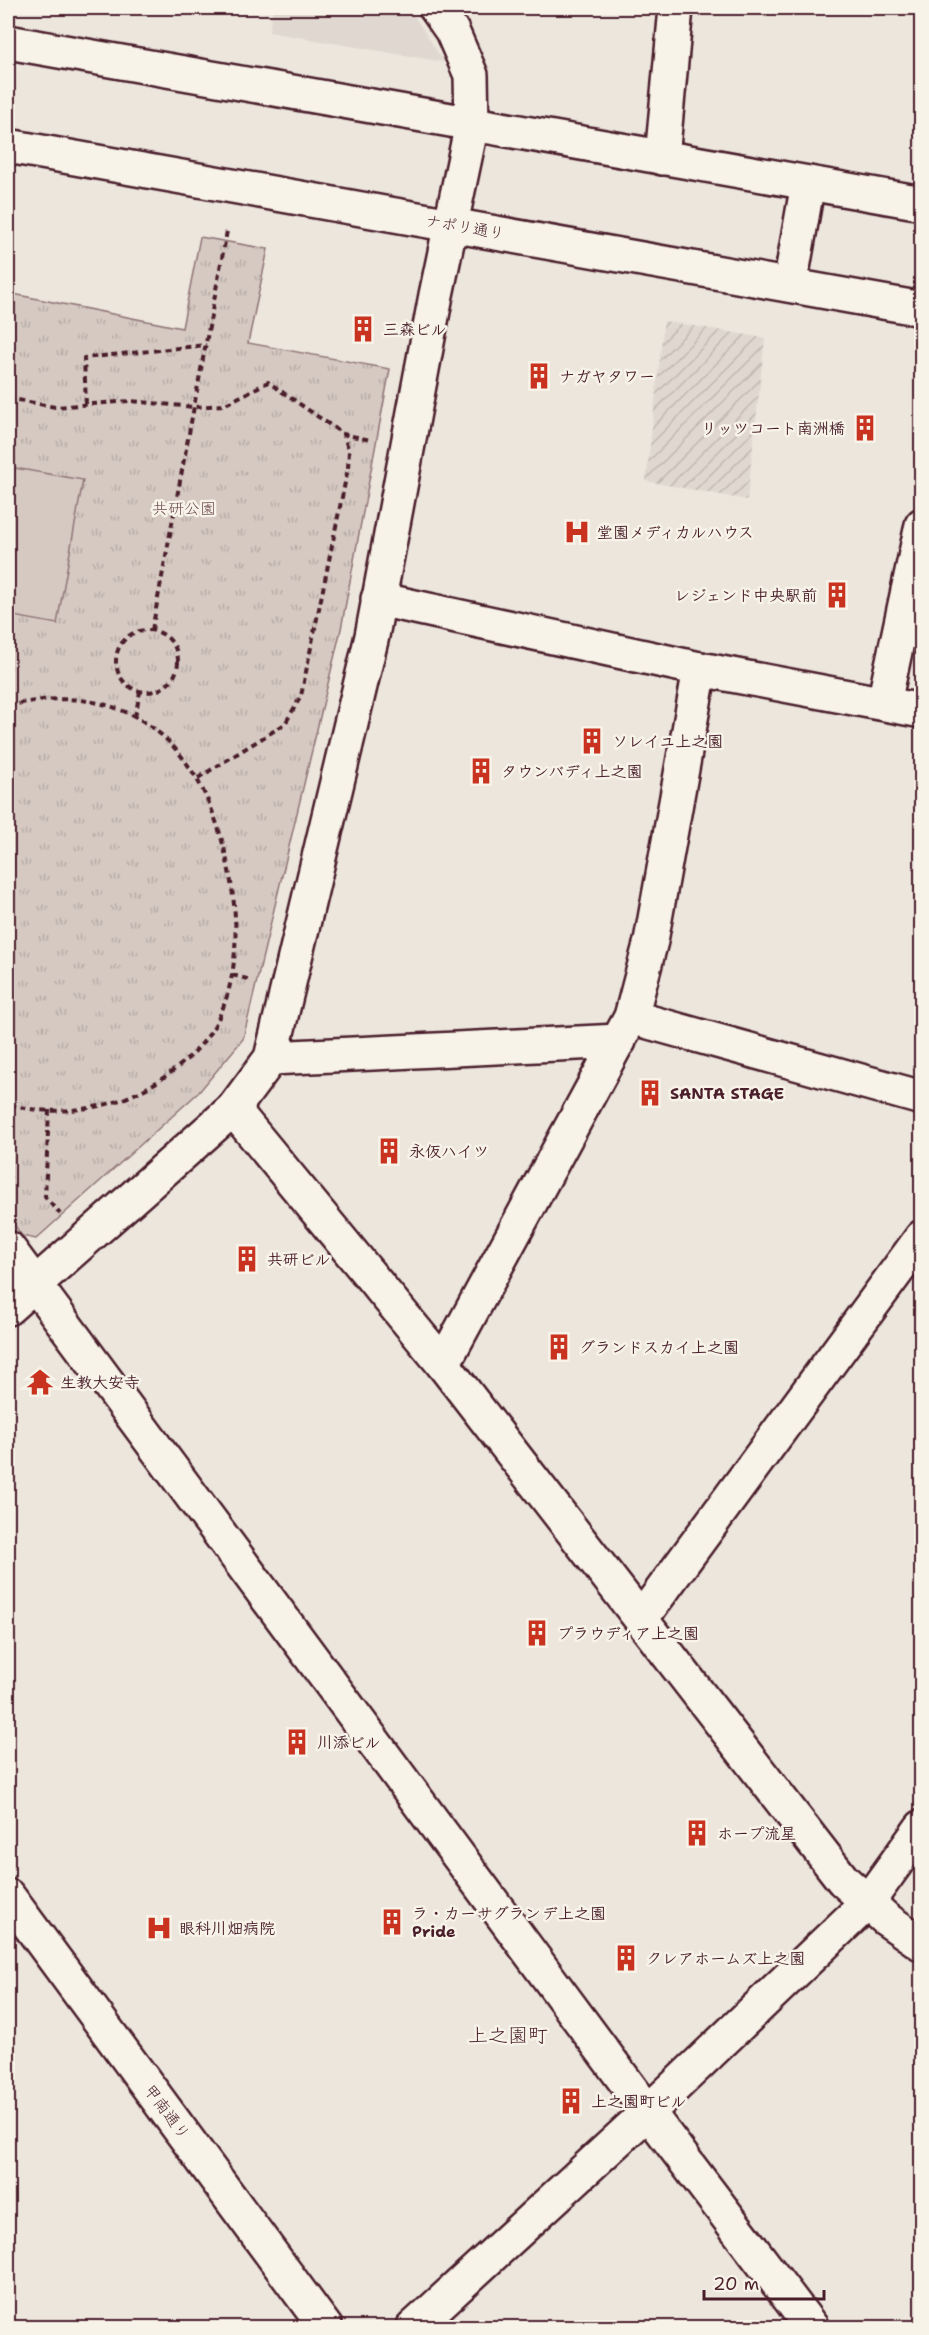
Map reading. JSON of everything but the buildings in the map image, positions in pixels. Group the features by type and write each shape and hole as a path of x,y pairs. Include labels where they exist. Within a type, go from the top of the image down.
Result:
{"street":[{"path":"8,1308 233,1109 271,1058 378,599 472,124 471,75 452,31 436,8"},
{"path":"662,158 676,8"},
{"path":"8,42 921,203"},
{"name":"ナポリ通り","path":"8,146 921,309"},
{"path":"790,285 808,183"},
{"path":"884,703 921,525"},
{"path":"378,599 700,669 921,711"},
{"path":"443,1364 625,1029 651,941 700,669"},
{"path":"271,1058 625,1029 921,1098"},
{"path":"233,1109 443,1364 843,1880 867,1903 921,1944"},
{"path":"641,1618 921,1237"},
{"path":"8,1248 648,2112 812,2328"},
{"path":"413,2328 648,2112 867,1903 921,1827"},
{"name":"甲南通り","path":"8,1896 326,2328"}],"path":[{"path":"152,630 227,231"},
{"path":"8,319 8,325"},
{"path":"86,404 84,358 206,345"},
{"path":"8,398 55,407 130,401 194,407 224,405 268,382 343,434 368,439"},
{"path":"198,778 285,724 301,696 348,468 349,451 343,434"},
{"path":"141,630 152,630 161,633 175,647 178,666 168,683 160,689 140,692 122,681 115,660 123,640 141,630"},
{"path":"135,717 140,692"},
{"path":"8,706 48,699 77,700 107,706 135,717 161,734 189,763 198,778 221,835 236,912 232,975 212,1030 190,1055 167,1074 129,1098 98,1107 50,1110 8,1104"},
{"path":"232,975 257,982"},
{"path":"50,1110 45,1197 65,1220"}],"shaded area":[{"path":"273,8 409,8 444,62 269,32"},
{"path":"664,321 765,338 747,500 646,481"}],"green space":[{"name":"共研公園","path":"200,237 268,249 248,343 390,369 341,629 243,1039 199,1092 36,1239 22,1236 8,1216 8,293 182,328"},
{"path":"15,468 83,480 57,624 8,615 8,512"}],"place":[{"name":"三森ビル","path":"363,329"},
{"name":"ナガヤタワー","path":"539,376"},
{"name":"リッツコート南洲橋","path":"865,428"},
{"name":"堂園メディカルハウス","path":"577,532"},
{"name":"レジェンド中央駅前","path":"837,595"},
{"name":"ソレイユ上之園","path":"592,741"},
{"name":"タウンバディ上之園","path":"481,771"},
{"name":"SANTA STAGE","path":"650,1093"},
{"name":"永仮ハイツ","path":"389,1151"},
{"name":"共研ビル","path":"247,1259"},
{"name":"グランドスカイ上之園","path":"559,1347"},
{"name":"生教大安寺","path":"40,1382"},
{"name":"プラウディア上之園","path":"537,1633"},
{"name":"川添ビル","path":"297,1742"},
{"name":"ホープ流星","path":"697,1833"},
{"name":"ラ・カーサグランデ上之園 Pride","path":"392,1922"},
{"name":"眼科川畑病院","path":"159,1928"},
{"name":"クレアホームズ上之園","path":"626,1958"},
{"name":"上之園町ビル","path":"571,2101"}],"district":[{"name":"上之園町","path":"508,2035"}]}
